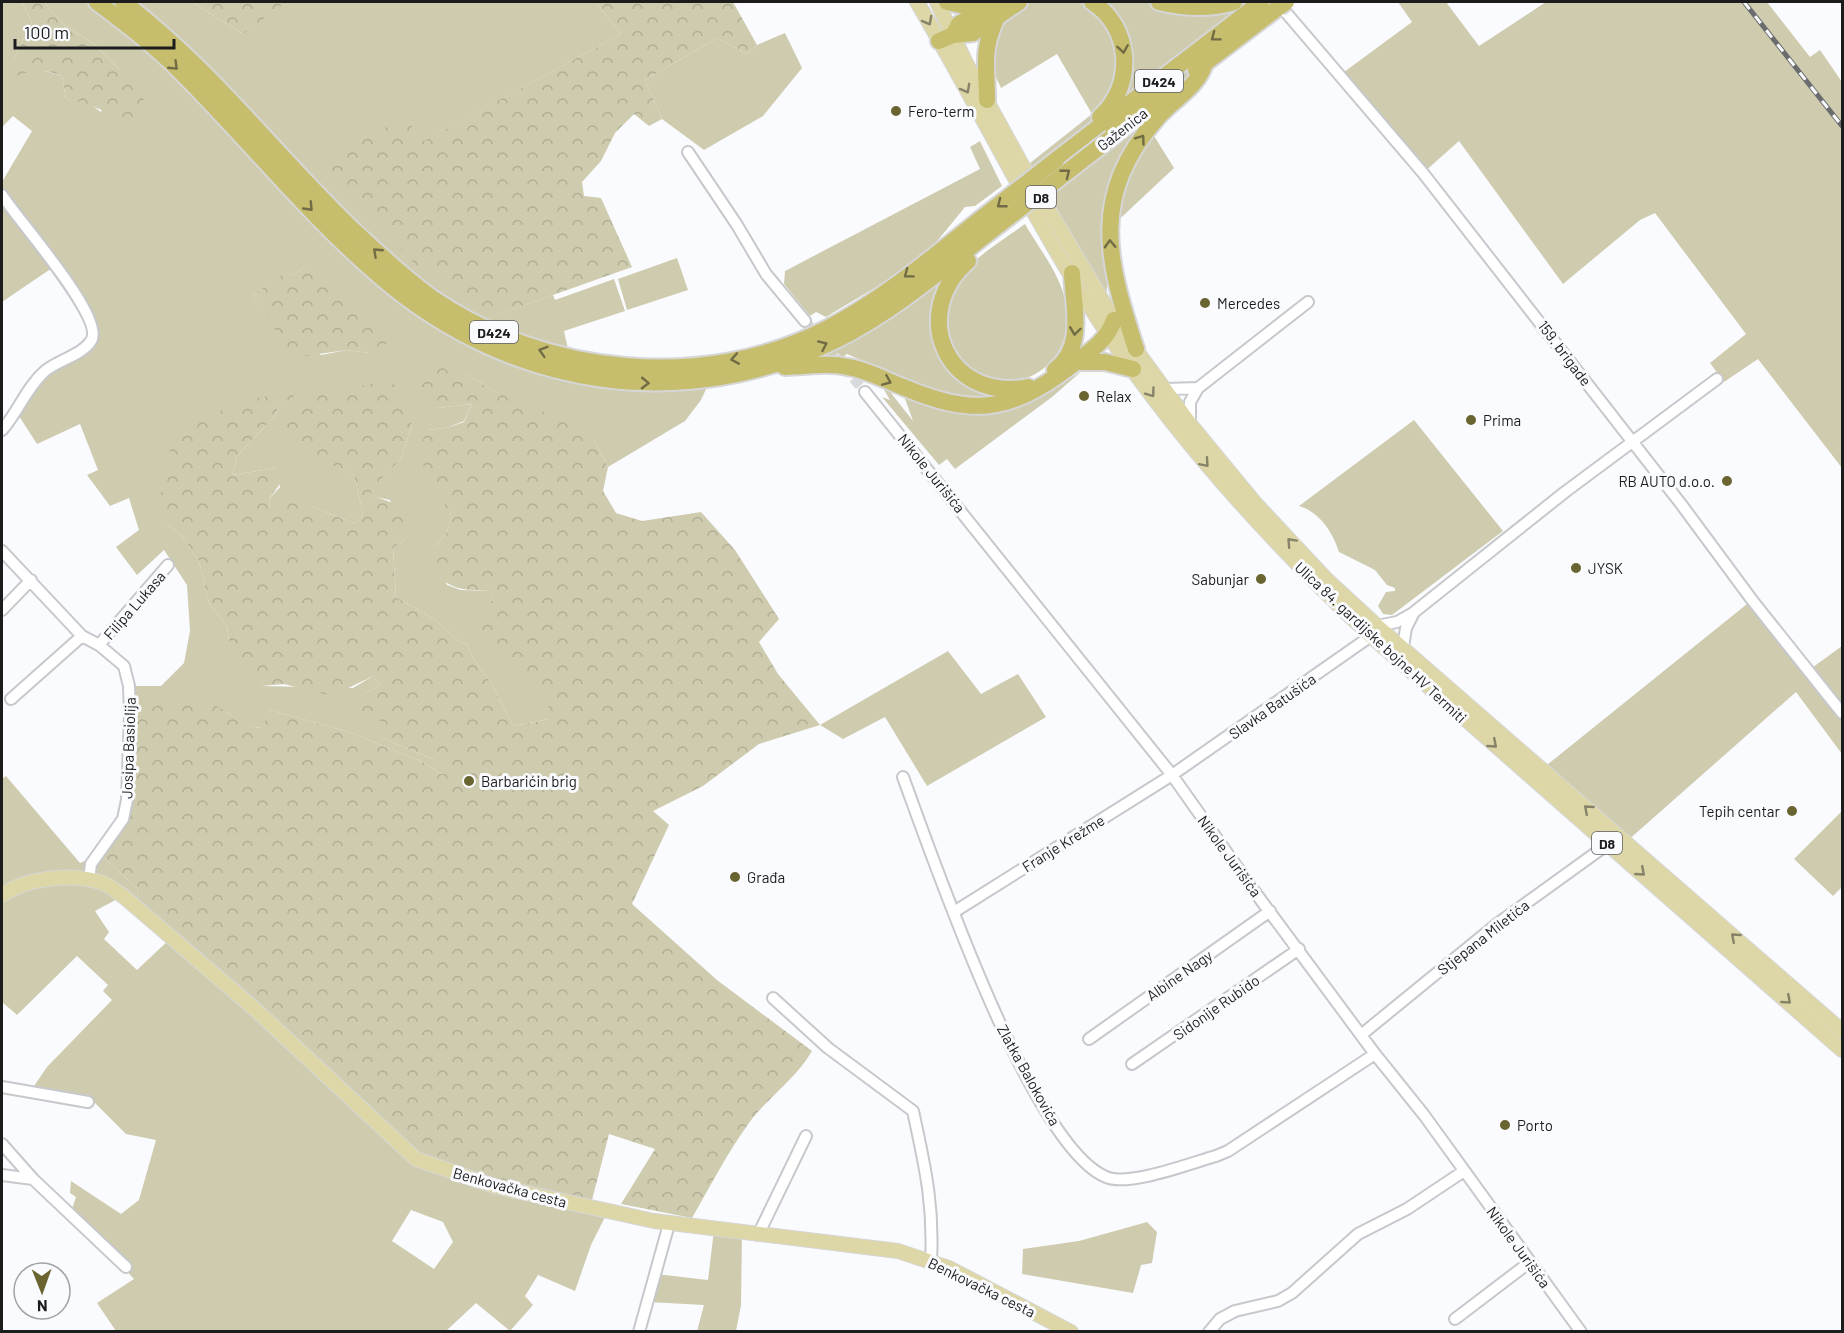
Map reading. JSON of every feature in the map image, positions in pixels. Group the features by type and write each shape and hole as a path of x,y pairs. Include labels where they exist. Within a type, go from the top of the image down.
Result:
{"highway":[{"name":"D424","path":"97,2 174,65 345,244 383,279 431,316 466,336 514,358 553,370 632,383 696,381 769,367 839,338 892,307 982,228"},
{"name":"D424","path":"123,2 195,64 352,228 394,268 433,298 482,326 518,343 567,358 626,366 695,365 748,356 783,347 826,328 982,228"},
{"path":"947,2 975,8 996,8 1019,2"},
{"path":"1056,160 1062,148 1108,108 1123,80 1125,55 1121,38 1103,8 1092,2"},
{"path":"1159,2 1195,8 1234,2"},
{"name":"Gaženica","path":"982,228 1056,160 1261,2"},
{"name":"Gaženica","path":"982,228 1286,2"},
{"path":"946,38 973,33 996,8"},
{"path":"987,100 984,57 996,8"},
{"path":"1136,350 1113,275 1110,228 1116,191 1122,173 1140,140 1173,101 1200,79 1205,63"},
{"path":"982,228 983,247 956,271 948,282 938,315 938,326 948,357 964,375 993,388 1011,390 1030,386 1059,366 1073,342 1077,322 1071,273"},
{"path":"769,367 795,367 820,363 848,366 941,401 977,407 1029,394 1076,362 1111,328"},
{"path":"1076,362 1105,362 1133,369"}],"main road":[{"name":"Ulica 84. gardijske bojne HV Termiti","path":"917,2 946,38 987,100 1133,369 1188,443 1258,525 1319,589 1374,631 1608,844 1842,1050"},
{"name":"Ulica 84. gardijske bojne HV Termiti","path":"938,2 946,38 1071,273 1111,328 1136,350 1190,424 1255,503 1374,631 1403,647 1842,1030"},
{"name":"Benkovačka cesta","path":"2,895 40,879 89,880 105,884 172,937 416,1159 494,1186 669,1224 898,1251 932,1261 1071,1332"}],"street":[{"name":"159. brigade","path":"1277,2 1408,153 1633,442 1752,600 1842,713"},
{"path":"688,152 737,225 766,274 805,321"},
{"path":"2,195 76,293 94,332 92,341 45,371 28,390 2,430"},
{"path":"1190,424 1190,402 1198,388 1308,302"},
{"path":"1403,647 1406,628 1413,614 1565,492 1717,379"},
{"path":"1165,389 1198,388"},
{"name":"Nikole Jurišića","path":"865,392 1172,775 1375,1054 1424,1115 1581,1332"},
{"name":"Josipa Basiolija","path":"2,551 82,636 99,645 124,666 129,686 127,800 123,819 91,864 89,880"},
{"name":"Filipa Lukasa","path":"99,645 168,565"},
{"path":"2,610 31,580"},
{"name":"Slavka Batušića","path":"1172,775 1374,631 1413,614"},
{"path":"11,699 82,636"},
{"name":"Franje Krežme","path":"954,912 1172,775"},
{"name":"Zlatka Balokovića","path":"903,777 998,1020 1035,1094 1073,1152 1092,1170 1108,1178 1124,1180 1228,1151 1375,1054"},
{"name":"Stjepana Miletića","path":"1361,1035 1497,924 1608,844"},
{"name":"Albine Nagy","path":"1089,1039 1270,911"},
{"name":"Sidonije Rubido","path":"1132,1064 1299,949"},
{"path":"773,999 828,1048 913,1111 930,1187 933,1225 932,1261"},
{"path":"2,1087 88,1102"},
{"path":"758,1235 806,1136"},
{"path":"2,1144 33,1179 71,1212 126,1267"},
{"path":"1209,1332 1220,1319 1235,1311 1278,1302 1358,1234 1407,1209 1464,1172"},
{"path":"2,1175 33,1179"},
{"path":"639,1332 669,1224"},
{"path":"1455,1319 1530,1262"}],"green space":[{"path":"2,2 22,2 32,22 13,61 62,76 66,99 87,102 101,112 120,70 95,45 62,23 44,2 192,2 243,34 284,2 596,2 621,34 423,142 497,315 553,295 555,300 614,279 625,311 564,331 572,367 714,372 701,400 685,421 608,467 595,441 493,391 468,374 438,408 472,404 464,421 446,428 428,430 443,501 452,517 446,534 432,549 447,585 461,590 491,591 512,669 549,703 549,719 514,726 467,644 458,641 436,620 396,597 393,548 405,539 390,500 371,496 372,487 401,459 412,425 332,464 354,475 363,514 356,524 313,507 270,509 269,499 280,487 276,468 232,475 237,456 276,415 278,407 293,396 291,392 167,524 182,536 199,561 209,603 227,626 229,642 261,686 353,688 373,676 380,686 366,692 382,715 384,739 433,759 451,774 441,774 423,762 349,732 270,710 263,728 244,726 227,712 130,716 129,686 161,686 184,663 190,631 187,585 164,550 137,575 116,547 139,530 129,498 110,506 87,475 98,470 80,424 37,444 15,410 28,390 82,348 94,332 55,266 2,302 2,182 32,131 13,116 2,127","holes":["304,267 369,353 347,350 321,355 266,314 253,295 280,277 295,274"]},
{"path":"22,2 44,2 62,23 95,45 120,70 148,105 143,120 134,125 92,106 66,99 62,76 39,71 16,76 13,61 32,22"},
{"path":"192,2 284,2 285,3 243,34"},
{"path":"596,2 733,2 757,45 747,54 717,38 645,80 662,119 649,126 634,114 615,133 601,161 582,182 584,196 601,198 632,267 497,315 417,266 327,168 363,137 406,119 424,141 621,34"},
{"path":"961,2 1286,2 1141,115 1174,168 1110,228 1106,305 1098,304 1020,171 1092,114 1057,54 1001,88"},
{"path":"1398,2 1446,2 1479,46 1546,2 1767,2 1810,57 1820,50 1842,82 1842,468 1758,359 1724,382 1710,363 1746,334 1655,213 1640,220 1563,284 1459,141 1423,173 1340,75 1412,22"},
{"path":"785,33 802,68 763,116 704,150 662,119 645,80 717,38 747,54 757,45"},
{"path":"980,141 1002,186 975,206 965,207 934,245 893,277 826,317 816,312 810,316 784,284 785,271 980,169 970,147"},
{"path":"1025,224 1054,271 1062,290 1065,300 1066,329 1058,353 1042,369 1022,379 1001,381 979,375 961,359 949,335 946,320 947,306 958,279 971,264"},
{"path":"677,258 688,290 627,310 618,279"},
{"path":"304,267 373,322 387,344 369,353 347,350 297,357 278,335 253,295 280,276 295,274"},
{"path":"940,281 932,309 944,359 1013,394 973,400 931,391 847,354 843,357 810,358 866,333"},
{"path":"437,366 468,374 493,391 579,427 595,441 608,467 603,491 616,513 642,521 701,512 735,550 779,619 759,642 778,674 820,725 759,744 703,786 653,811 669,825 632,904 717,980 812,1051 741,1134 692,1218 621,1204 655,1149 609,1134 590,1208 416,1159 141,910 137,888 100,854 123,819 130,716 166,703 190,700 202,702 225,711 245,725 262,728 270,710 349,732 423,762 441,774 450,774 433,759 384,739 378,727 382,715 363,714 359,703 366,692 380,686 373,676 332,696 284,684 261,686 240,674 229,642 227,626 209,603 199,561 182,536 167,524 160,503 163,477 172,444 187,424 247,400 291,392 294,396 278,407 276,415 237,456 232,475 276,468 285,477 269,499 270,509 293,503 313,507 356,524 363,514 354,475 288,445 283,432 294,407 319,395 381,382 397,385 412,425 401,459 373,487 371,495 404,507 413,521 405,539 393,548 396,597 436,620 458,641 467,644 514,726 549,719 548,703 485,648 480,612 493,600 491,591 452,586 432,570 432,549 446,534 452,517 426,473 418,450 428,430 446,428 464,422 472,404 438,408 420,402 415,385 421,367"},
{"path":"1083,370 1052,397 955,469 947,459 939,465 882,397 890,400 880,383 896,391 891,393 913,421 903,393 956,410 997,413 1036,399"},
{"path":"1414,420 1503,531 1392,615 1383,614 1378,606 1386,592 1395,591 1395,588 1387,585 1375,570 1339,552 1325,524 1313,513 1299,506"},
{"path":"1752,600 1809,670 1842,646 1842,754 1796,692 1626,842 1542,769"},
{"path":"948,651 981,694 1018,674 1046,717 927,786 885,717 843,739 820,725"},
{"path":"6,776 80,863 100,854 137,888 141,910 123,896 95,911 109,932 104,939 137,970 172,937 608,1211 591,1245 575,1291 538,1275 525,1296 533,1305 510,1331 476,1303 446,1331 116,1331 97,1303 134,1279 71,1212 76,1197 70,1193 71,1181 121,1214 139,1200 156,1140 126,1134 87,1095 34,1086 47,1067 112,1000 103,991 108,985 77,956 17,1015 2,1002 2,779","holes":["411,1210 443,1222 453,1242 434,1269 392,1241"]},
{"path":"1842,811 1842,887 1833,896 1794,859"},
{"path":"1147,1222 1157,1232 1152,1263 1141,1265 1133,1293 1022,1274 1023,1249 1079,1241"},
{"path":"714,1230 742,1233 741,1305 736,1331 697,1331 704,1305 649,1302 656,1274 708,1280"}],"tunnel":[{"path":"805,321 865,392"}],"railway":[{"path":"1744,2 1842,126"}],"place":[{"name":"Fero-term","path":"896,111"},
{"name":"Mercedes","path":"1205,303"},
{"name":"Relax","path":"1084,396"},
{"name":"Prima","path":"1471,420"},
{"name":"RB AUTO d.o.o.","path":"1727,481"},
{"name":"JYSK","path":"1576,568"},
{"name":"Sabunjar","path":"1261,579"},
{"name":"Barbarićin brig","path":"469,781"},
{"name":"Tepih centar","path":"1792,811"},
{"name":"Građa","path":"735,877"},
{"name":"Porto","path":"1505,1125"}]}
